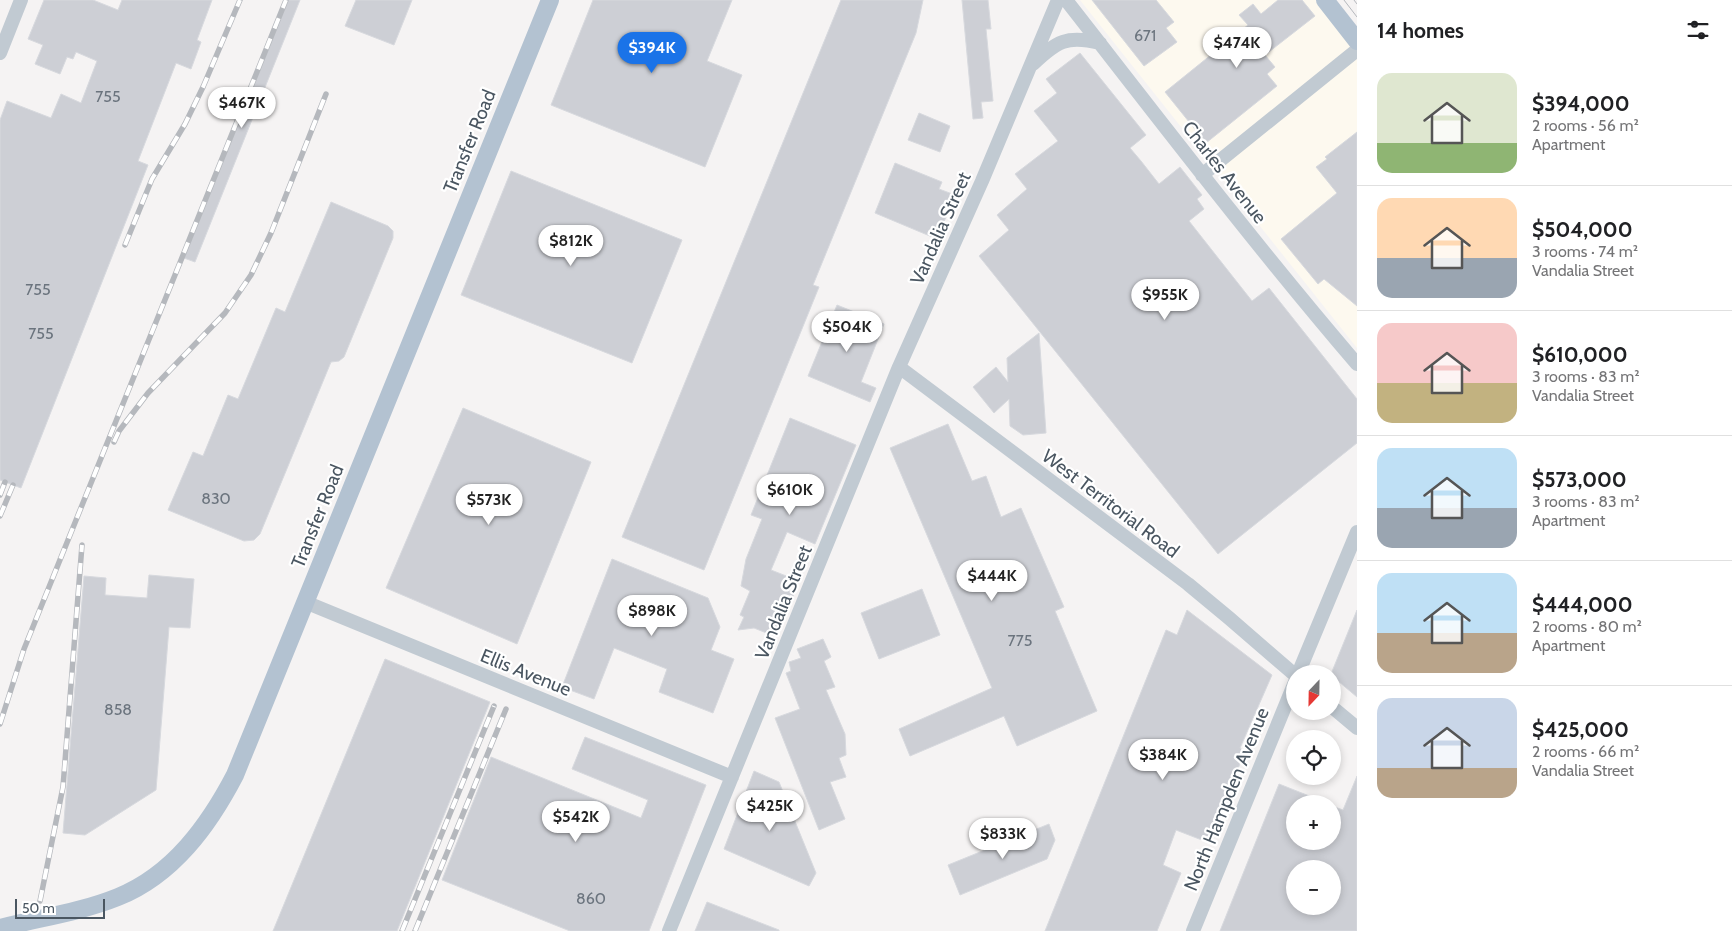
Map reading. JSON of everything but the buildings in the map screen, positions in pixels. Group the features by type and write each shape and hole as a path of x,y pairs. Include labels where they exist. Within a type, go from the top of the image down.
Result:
{"main road":[{"name":"Transfer Road","path":"0,928 101,903 135,889 154,877 180,854 208,821 223,799 235,775 550,0"},
{"path":"1325,0 1357,40"}],"street":[{"path":"0,53 22,0"},
{"name":"Vandalia Street","path":"669,931 899,367 982,181 1058,0"},
{"name":"Charles Avenue","path":"1066,0 1202,175 1314,314 1357,364"},
{"name":"Vandalia Street","path":"1029,68 1048,49 1066,39 1088,40 1100,43"},
{"path":"1202,175 1357,50"},
{"name":"West Territorial Road","path":"899,367 1188,584 1286,665"},
{"path":"1301,665 1357,532"},
{"name":"Ellis Avenue","path":"305,602 732,776"},
{"name":"North Hampden Avenue","path":"1193,931 1286,704"},
{"path":"1341,715 1357,728"}],"shaded area":[{"path":"1080,0 1317,0 1357,50 1357,348"}],"tram line":[{"path":"1344,0 1357,17"},
{"path":"1354,0 1357,4"}],"railway":[{"path":"125,245 152,179 185,124 240,0"},
{"path":"0,724 24,649 286,0"},
{"path":"114,442 119,431 148,393 225,313 251,275 271,233 326,94"},
{"path":"0,495 5,482"},
{"path":"0,516 13,485"},
{"path":"40,901 63,787 82,545"},
{"path":"402,931 494,706"},
{"path":"415,931 506,709"}]}
